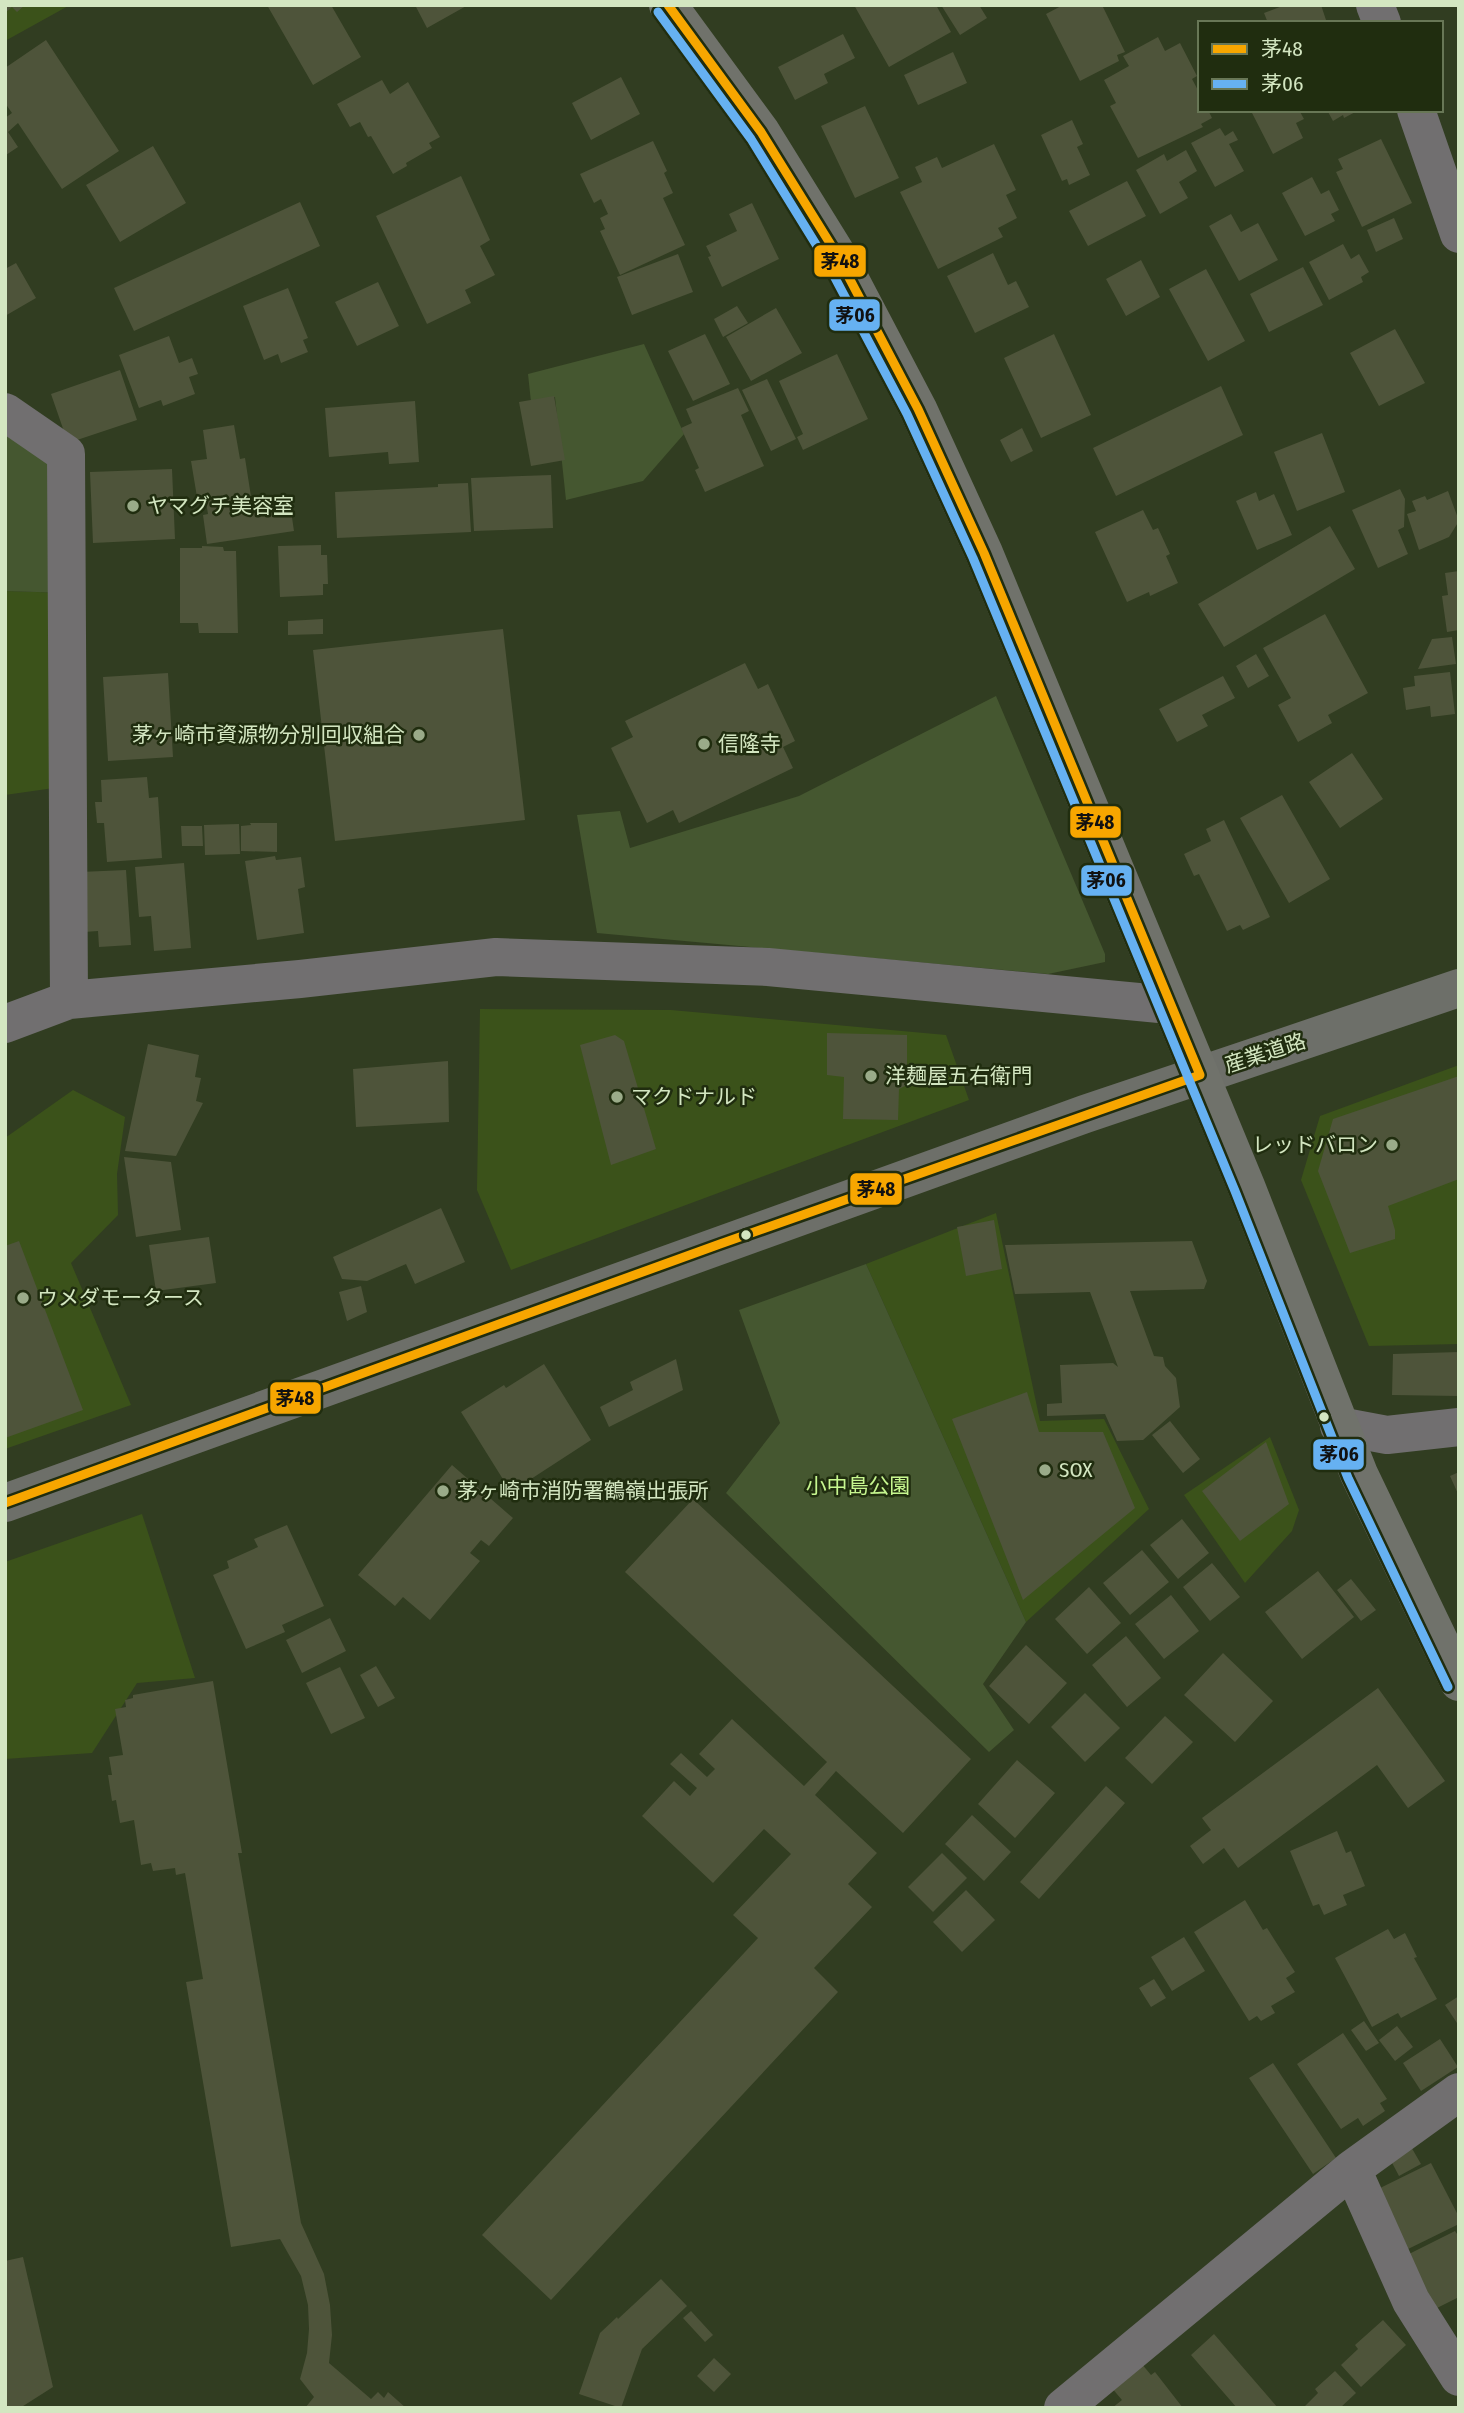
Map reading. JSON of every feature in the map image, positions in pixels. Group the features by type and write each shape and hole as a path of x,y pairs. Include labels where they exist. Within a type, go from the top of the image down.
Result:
{"highway":[{"path":"668,5 761,131 836,253 918,409 984,553 1246,1186 1359,1474 1459,1682"}],"main road":[{"name":"産業道路","path":"5,1503 746,1235 1200,1075 1459,988"}],"street":[{"path":"1417,112 1431,160 1459,234"},
{"path":"5,412 66,454 69,1000"},
{"path":"5,1024 69,1000 300,979 496,957 768,967 1170,1005"},
{"path":"1339,1426 1387,1435 1459,1427"},
{"path":"1063,2408 1352,2169 1459,2092"},
{"path":"1352,2169 1411,2301 1459,2377"}],"shaded area":[{"path":"5,5 70,5 5,41"},
{"path":"5,591 67,593 68,786 5,795"},
{"path":"480,1009 671,1010 946,1035 969,1100 511,1270 477,1190"},
{"path":"1459,1065 1459,1344 1369,1346 1301,1180 1320,1116"},
{"path":"73,1090 125,1117 117,1174 118,1215 71,1263 131,1405 5,1449 5,1138"},
{"name":"SOX","path":"996,1213 1040,1421 1104,1419 1149,1509 1026,1622 866,1264"},
{"path":"1270,1437 1299,1510 1292,1531 1245,1583 1184,1495"},
{"path":"142,1514 195,1678 137,1683 92,1753 5,1759 5,1562"}],"green space":[{"path":"644,344 684,434 643,481 566,500 555,397 531,402 528,374"},
{"path":"5,412 66,454 67,593 5,591"},
{"path":"996,696 1105,954 1105,962 1048,974 597,933 577,815 620,811 630,848 799,796"},
{"name":"小中島公園","path":"866,1264 1026,1622 983,1684 1014,1730 989,1752 726,1493 780,1423 739,1310"}],"building":[{"path":"5,5 25,5 17,12 12,7 5,13"},
{"path":"267,5 331,5 361,57 313,85"},
{"path":"415,5 468,5 427,28"},
{"path":"854,5 936,5 951,32 889,67"},
{"path":"941,5 979,5 987,18 960,35"},
{"path":"1063,5 1102,5 1125,52 1117,55 1119,61 1080,81 1046,14"},
{"path":"1285,5 1321,5 1326,21 1267,21 1264,13"},
{"path":"843,34 855,58 824,74 828,83 795,100 778,67"},
{"path":"1158,37 1165,51 1180,43 1197,76 1192,79 1198,90 1198,112 1209,112 1212,118 1201,124 1203,127 1138,158 1110,106 1116,103 1104,80 1129,66 1123,56"},
{"path":"46,40 119,151 62,189 18,123 8,132 18,147 6,155 5,153 5,118 12,113 5,103 5,68"},
{"path":"953,52 967,83 918,105 904,75"},
{"path":"621,77 640,114 591,140 572,103"},
{"path":"382,80 390,94 408,82 440,137 429,143 432,148 393,174 360,122 350,127 337,104"},
{"path":"865,106 899,178 855,198 821,126"},
{"path":"1252,112 1300,112 1304,119 1296,123 1303,138 1273,154"},
{"path":"1328,112 1355,112 1344,118 1343,115 1333,121"},
{"path":"1072,120 1083,144 1077,147 1090,175 1069,185 1067,179 1062,181 1041,135"},
{"path":"1220,128 1225,136 1233,131 1238,140 1229,144 1244,171 1215,187 1191,143"},
{"path":"1381,139 1412,203 1362,227 1336,172 1343,169 1338,159"},
{"path":"653,141 667,171 664,173 673,193 663,198 685,245 620,275 600,231 605,229 600,218 608,214 601,199 594,203 580,174"},
{"path":"994,144 1016,190 1006,195 1017,218 998,228 1003,237 938,269 900,192 922,182 915,167 937,157 942,168"},
{"path":"153,146 186,203 120,242 86,185"},
{"path":"1186,150 1197,171 1179,182 1188,198 1160,214 1136,170 1164,154 1167,161"},
{"path":"461,176 490,240 480,246 495,275 465,290 471,303 427,324 376,216"},
{"path":"1312,177 1321,194 1329,190 1339,210 1331,214 1335,221 1305,236 1282,193"},
{"path":"1127,181 1146,216 1088,246 1069,211"},
{"path":"300,202 320,246 134,331 114,288"},
{"path":"752,203 779,259 722,287 708,257 711,256 706,246 737,231 729,214"},
{"path":"1231,214 1241,232 1258,223 1278,260 1239,281 1209,226"},
{"path":"1394,218 1403,239 1376,252 1367,230"},
{"path":"1343,244 1351,259 1359,254 1369,272 1361,277 1363,282 1329,300 1309,262"},
{"path":"993,253 1008,285 1016,281 1029,307 975,333 947,276"},
{"path":"678,254 693,292 632,315 617,277"},
{"path":"1141,260 1160,297 1126,316 1106,279"},
{"path":"16,263 36,298 5,316 5,269"},
{"path":"1303,267 1323,305 1269,332 1250,294"},
{"path":"1206,269 1245,341 1208,361 1169,289"},
{"path":"378,282 399,326 357,346 335,302"},
{"path":"288,288 308,338 303,340 308,352 281,363 278,354 264,360 243,306"},
{"path":"737,306 748,323 723,337 714,319"},
{"path":"776,308 802,353 751,381 726,337"},
{"path":"1395,329 1425,383 1379,406 1350,353"},
{"path":"705,334 730,384 693,401 668,351"},
{"path":"1054,334 1091,415 1041,438 1004,358"},
{"path":"169,336 179,363 192,358 198,374 189,377 195,394 163,406 161,400 139,408 119,355"},
{"path":"837,354 868,419 803,450 797,437 803,434 779,381"},
{"path":"120,370 137,420 68,443 51,394"},
{"path":"767,379 796,439 771,451 742,390"},
{"path":"1221,386 1243,435 1116,496 1093,448"},
{"path":"738,388 749,411 741,415 764,466 705,492 695,470 699,468 681,428 692,423 686,409"},
{"path":"554,396 565,460 531,466 519,402"},
{"path":"415,401 419,462 389,464 388,452 329,457 325,408"},
{"path":"234,425 240,459 245,458 252,503 289,497 294,531 207,544 203,515 208,514 206,502 198,503 191,461 207,459 203,430"},
{"path":"1022,428 1033,451 1011,462 1000,440"},
{"path":"1322,433 1345,492 1297,511 1274,452"},
{"name":"ヤマグチ美容室","path":"172,469 175,539 93,543 90,472"},
{"path":"551,475 553,528 474,531 471,478"},
{"path":"468,483 471,532 337,538 335,492"},
{"path":"1400,489 1405,499 1404,527 1398,530 1408,554 1378,568 1352,510"},
{"path":"1448,491 1459,521 1449,537 1419,550 1407,514 1416,511 1412,501 1425,496 1427,500"},
{"path":"1256,492 1259,501 1274,494 1292,535 1257,550 1236,501"},
{"path":"1143,510 1153,530 1158,528 1170,554 1166,556 1178,583 1150,596 1149,592 1127,602 1095,532"},
{"path":"1330,526 1355,569 1224,647 1198,604"},
{"path":"321,545 321,555 327,555 328,584 323,584 323,595 280,597 278,546"},
{"path":"202,546 236,551 238,633 199,633 198,623 180,623 180,548"},
{"path":"1459,571 1459,630 1447,632 1442,596 1448,595 1445,573"},
{"path":"1325,614 1368,693 1328,715 1332,723 1298,742 1278,705 1291,698 1263,648"},
{"path":"323,619 323,634 288,635 288,621"},
{"name":"茅ヶ崎市資源物分別回収組合","path":"503,629 525,820 335,841 313,650"},
{"path":"1452,637 1456,664 1418,669 1432,639"},
{"path":"1256,654 1269,676 1248,688 1236,666"},
{"name":"信隆寺","path":"745,663 758,689 768,684 795,741 783,747 793,768 679,823 673,810 647,823 611,748 633,737 625,721"},
{"path":"1450,672 1455,714 1431,717 1430,706 1406,710 1403,688 1415,686 1414,676"},
{"path":"168,673 173,757 108,761 103,677"},
{"path":"1223,676 1235,698 1202,715 1208,726 1177,742 1159,709"},
{"path":"1352,753 1383,799 1340,828 1309,782"},
{"path":"147,777 149,798 158,797 162,858 107,862 104,823 97,823 95,802 102,802 101,780"},
{"path":"1282,795 1330,879 1289,903 1240,818"},
{"path":"1224,820 1270,917 1243,930 1240,925 1227,931 1199,874 1194,876 1184,854 1211,841 1206,829"},
{"path":"250,823 277,823 277,852 241,851 241,826 251,825"},
{"path":"239,824 240,854 205,855 204,825"},
{"path":"181,826 202,826 203,846 182,846"},
{"path":"275,856 276,860 301,857 305,887 298,889 304,933 257,940 245,861"},
{"path":"184,863 191,948 154,951 151,916 139,917 135,867"},
{"path":"126,870 131,945 99,947 98,931 84,932 80,872"},
{"name":"洋麺屋五右衛門","path":"827,1033 907,1035 907,1085 899,1089 898,1120 843,1119 844,1077 827,1075"},
{"name":"マクドナルド","path":"615,1035 624,1041 656,1149 611,1165 580,1045"},
{"path":"148,1044 199,1055 195,1077 201,1078 196,1101 203,1103 176,1156 125,1151"},
{"path":"448,1061 449,1122 356,1127 353,1069"},
{"name":"レッドバロン","path":"1459,1076 1459,1179 1388,1206 1395,1239 1350,1253 1318,1171 1333,1119"},
{"path":"124,1157 171,1162 181,1230 136,1237"},
{"path":"441,1208 465,1262 415,1284 406,1264 367,1281 342,1279 333,1257"},
{"path":"994,1220 1002,1269 966,1276 957,1227"},
{"path":"209,1237 216,1283 156,1291 149,1245"},
{"name":"ウメダモータース","path":"19,1241 83,1410 5,1438 5,1246"},
{"path":"1192,1241 1207,1281 1204,1289 1130,1291 1154,1356 1163,1357 1165,1366 1176,1378 1180,1407 1143,1440 1117,1441 1105,1414 1047,1416 1047,1404 1062,1403 1060,1365 1113,1363 1118,1367 1090,1292 1015,1294 1005,1245"},
{"path":"361,1286 367,1312 347,1321 339,1292"},
{"path":"1459,1352 1459,1396 1392,1395 1393,1354"},
{"path":"676,1359 683,1390 609,1427 600,1407 633,1390 630,1382"},
{"path":"544,1364 591,1440 511,1492 461,1412"},
{"name":"SOX","path":"1027,1392 1039,1432 1103,1432 1135,1508 1023,1600 952,1419"},
{"path":"1170,1421 1200,1459 1183,1473 1152,1435"},
{"path":"1266,1442 1289,1504 1240,1541 1202,1491"},
{"path":"452,1465 513,1518 489,1546 481,1540 470,1553 480,1561 430,1620 403,1597 395,1606 358,1575"},
{"path":"1459,1472 1459,1496 1450,1476"},
{"path":"693,1499 971,1759 903,1833 836,1771 815,1795 877,1853 848,1884 872,1907 814,1968 838,1992 551,2300 482,2235 758,1938 733,1915 791,1854 764,1829 713,1883 642,1816 674,1781 690,1796 697,1788 670,1764 681,1753 707,1777 715,1769 699,1754 732,1719 804,1786 827,1762 625,1572"},
{"path":"1182,1519 1209,1553 1178,1579 1150,1545"},
{"path":"287,1525 324,1606 282,1625 285,1632 246,1649 213,1575 229,1568 227,1561 258,1547 254,1539"},
{"path":"1142,1550 1169,1582 1130,1615 1103,1583"},
{"path":"1212,1563 1240,1597 1210,1621 1183,1587"},
{"path":"1318,1571 1354,1617 1302,1659 1265,1612"},
{"path":"1351,1579 1376,1610 1361,1621 1337,1590"},
{"path":"1089,1587 1121,1623 1087,1654 1055,1619"},
{"path":"1171,1595 1199,1631 1164,1659 1135,1624"},
{"path":"330,1618 346,1651 302,1673 286,1640"},
{"path":"1126,1636 1161,1678 1127,1707 1092,1665"},
{"path":"1026,1645 1067,1683 1029,1724 989,1686"},
{"path":"1223,1653 1273,1701 1235,1742 1184,1695"},
{"path":"376,1666 395,1698 378,1707 360,1675"},
{"path":"340,1667 365,1718 331,1734 306,1683"},
{"path":"213,1681 242,1853 238,1853 301,2223 324,2274 330,2305 332,2335 329,2363 371,2399 378,2392 384,2398 388,2392 406,2408 305,2408 314,2397 300,2379 307,2353 309,2329 308,2305 301,2276 280,2239 231,2247 186,1982 203,1979 185,1873 176,1875 175,1868 153,1871 151,1863 141,1865 134,1820 120,1823 116,1800 112,1801 108,1775 112,1775 109,1757 123,1755 115,1709 126,1707 125,1700 133,1698 133,1695"},
{"path":"1378,1688 1445,1781 1408,1808 1377,1765 1238,1868 1224,1848 1203,1864 1190,1846 1211,1830 1202,1818"},
{"path":"1085,1693 1120,1728 1085,1762 1051,1727"},
{"path":"1165,1716 1193,1742 1152,1784 1125,1758"},
{"path":"1017,1760 1055,1793 1015,1838 978,1804"},
{"path":"1106,1786 1125,1803 1039,1899 1020,1882"},
{"path":"972,1815 1011,1852 984,1881 945,1844"},
{"path":"1337,1831 1346,1853 1351,1851 1365,1886 1343,1895 1347,1905 1324,1915 1319,1904 1313,1906 1290,1851"},
{"path":"942,1853 967,1878 933,1912 908,1887"},
{"path":"966,1890 995,1920 962,1952 933,1922"},
{"path":"1245,1900 1263,1930 1267,1928 1295,1972 1286,1978 1295,1992 1271,2006 1275,2013 1261,2021 1257,2016 1249,2021 1194,1932"},
{"path":"1388,1929 1394,1939 1405,1933 1417,1957 1414,1958 1437,1999 1401,2018 1398,2013 1372,2027 1335,1958"},
{"path":"1184,1937 1205,1971 1172,1991 1151,1957"},
{"path":"1154,1979 1166,1998 1151,2007 1139,1988"},
{"path":"1459,1996 1459,2026 1445,2005"},
{"path":"1364,2021 1379,2043 1366,2051 1351,2030"},
{"path":"1397,2026 1413,2047 1395,2061 1379,2040"},
{"path":"1343,2033 1387,2099 1380,2103 1385,2111 1363,2126 1358,2118 1341,2129 1297,2064"},
{"path":"1440,2039 1458,2067 1421,2091 1403,2063"},
{"path":"1273,2063 1336,2158 1313,2174 1249,2078"},
{"path":"1410,2145 1421,2164 1399,2176 1389,2157"},
{"path":"1431,2163 1459,2217 1459,2224 1404,2251 1374,2191"},
{"path":"1455,2231 1459,2237 1459,2297 1433,2310 1405,2256"},
{"path":"23,2257 53,2387 20,2408 5,2408 5,2261"},
{"path":"661,2279 687,2306 642,2349 621,2408 579,2394 600,2333"},
{"path":"691,2311 713,2335 705,2342 683,2318"},
{"path":"1383,2320 1406,2345 1361,2387 1341,2365 1358,2349 1355,2345"},
{"path":"1214,2334 1278,2408 1237,2408 1191,2355"},
{"path":"714,2358 731,2374 714,2392 697,2376"},
{"path":"1141,2363 1151,2375 1155,2372 1183,2408 1112,2408 1122,2400 1111,2387"},
{"path":"1335,2371 1356,2393 1340,2408 1303,2408 1318,2393 1315,2389"}],"transit line":[{"name":"茅48","path":"5,1503 720,1244 1200,1075 984,553 918,409 836,253 761,132 668,5"},
{"name":"茅06","path":"658,12 751,139 825,259 907,414 973,558 1235,1191 1348,1478 1448,1687"}],"place":[{"name":"ヤマグチ美容室","path":"133,506"},
{"name":"茅ヶ崎市資源物分別回収組合","path":"419,735"},
{"name":"信隆寺","path":"704,744"},
{"name":"洋麺屋五右衛門","path":"871,1076"},
{"name":"マクドナルド","path":"617,1097"},
{"name":"レッドバロン","path":"1392,1145"},
{"name":"ウメダモータース","path":"23,1298"},
{"name":"SOX","path":"1045,1470"},
{"name":"茅ヶ崎市消防署鶴嶺出張所","path":"443,1491"}]}
